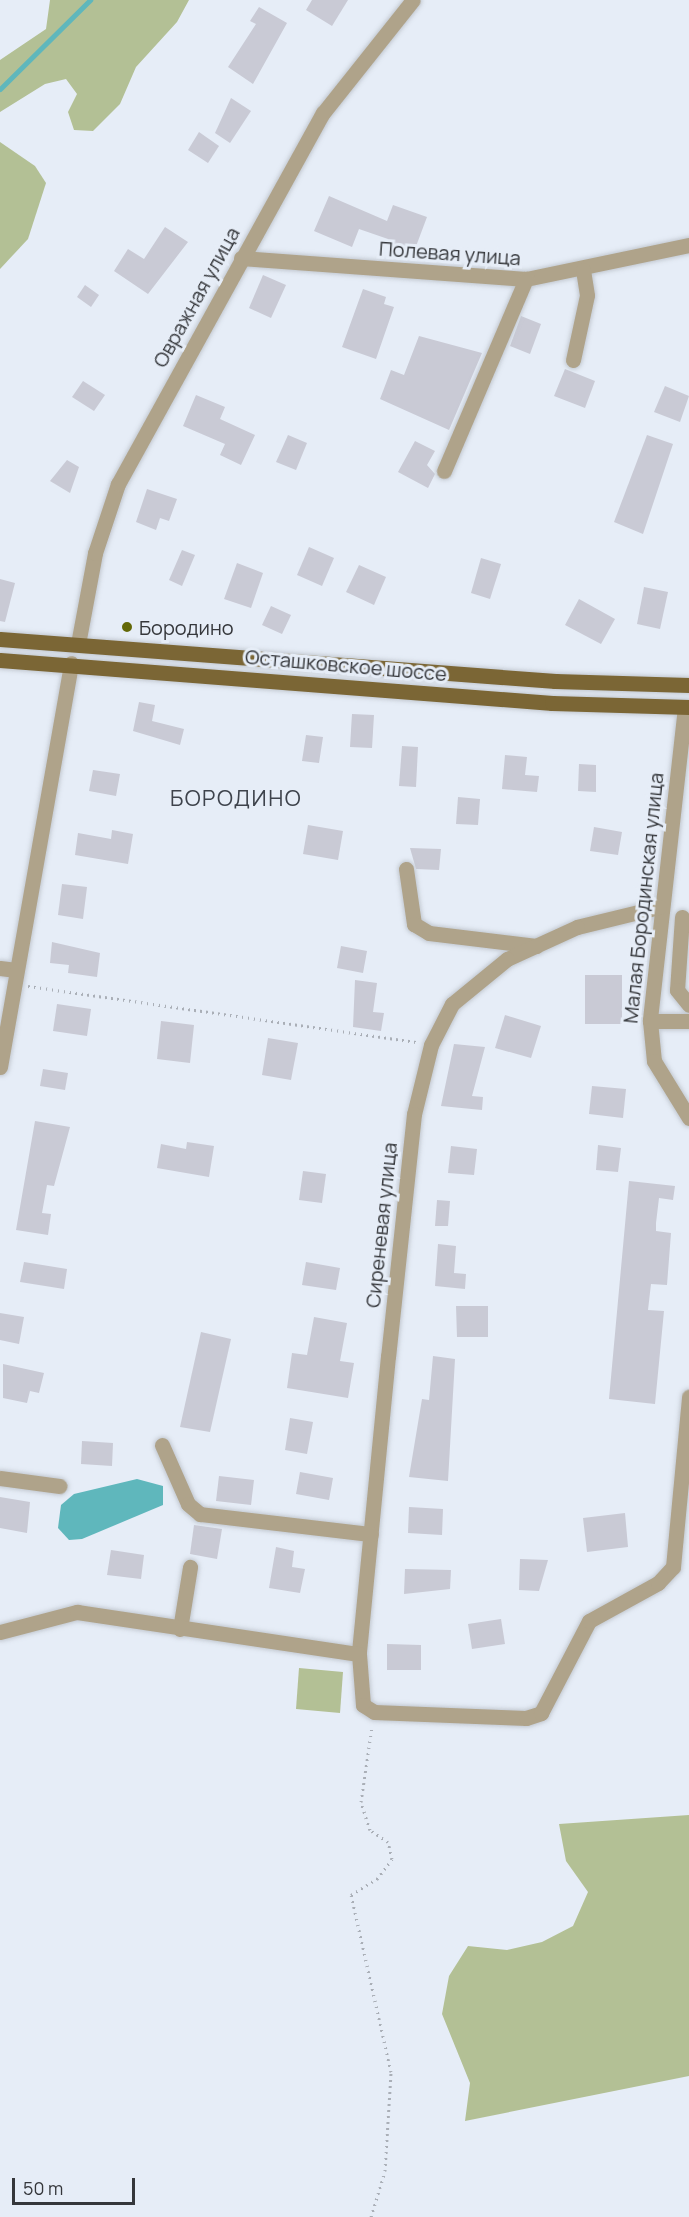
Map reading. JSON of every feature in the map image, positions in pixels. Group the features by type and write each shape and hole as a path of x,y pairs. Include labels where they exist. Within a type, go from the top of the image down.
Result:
{"main road":[{"name":"Осташковское шоссе","path":"0,639 544,681 689,685"},
{"name":"Осташковское шоссе","path":"0,660 70,663 390,692 687,707"}],"street":[{"name":"Овражная улица","path":"78,644 94,553 118,484 322,113 413,0"},
{"name":"Полевая улица","path":"241,258 526,279 583,270 689,245"},
{"path":"573,360 587,296 583,270"},
{"path":"444,471 526,279"},
{"path":"0,1067 70,663"},
{"name":"Малая Бородинская улица","path":"687,707 658,912 650,1021 654,1061 689,1118"},
{"path":"406,868 414,924 429,933 536,946"},
{"name":"Сиреневая улица","path":"374,1712 363,1705 358,1688 358,1653 414,1114 431,1045 452,1004 473,985 536,946 577,927 658,912 686,918"},
{"path":"686,918 677,990 689,1005"},
{"path":"0,968 15,977"},
{"path":"650,1021 689,1021"},
{"path":"374,1712 526,1718 541,1713 589,1621 658,1583 673,1567 689,1397"},
{"path":"162,1445 188,1504 200,1514 371,1534"},
{"path":"0,1478 59,1486"},
{"path":"180,1629 190,1567"},
{"path":"0,1632 77,1612 180,1629 358,1653"}],"path":[{"path":"15,977 431,1045"},
{"path":"371,2217 385,2171 391,2072 351,1895 377,1879 392,1859 388,1842 370,1830 361,1802 374,1712"}],"green space":[{"path":"50,0 189,0 177,22 136,67 120,104 93,131 74,130 68,112 77,94 66,79 45,84 0,112 0,60 46,29"},
{"path":"0,142 35,166 46,183 28,239 0,269"},
{"path":"299,1668 343,1672 340,1713 296,1709"},
{"path":"689,1815 689,2076 465,2121 470,2083 442,2014 449,1976 468,1946 507,1950 542,1942 573,1926 588,1892 566,1861 559,1824"}],"water":[{"path":"137,1479 163,1486 163,1505 82,1539 69,1540 58,1528 61,1505 74,1494"}],"building":[{"path":"312,0 348,0 332,26 306,10"},
{"path":"259,7 287,23 253,84 228,67 256,24 250,21"},
{"path":"231,98 251,111 230,143 215,133"},
{"path":"199,132 219,146 208,163 188,150"},
{"path":"329,196 387,221 393,205 427,217 415,249 386,244 388,239 359,229 352,247 314,231"},
{"path":"165,227 188,242 148,294 114,271 128,249 144,259"},
{"path":"263,275 286,285 271,318 249,308"},
{"path":"85,285 99,295 91,307 77,297"},
{"path":"363,289 386,297 384,304 394,307 376,359 342,347"},
{"path":"521,316 541,324 530,354 510,346"},
{"path":"419,336 482,353 449,430 380,399 391,370 404,375"},
{"path":"565,369 595,381 585,408 554,396"},
{"path":"83,381 105,395 94,411 72,397"},
{"path":"665,386 689,396 680,422 654,412"},
{"path":"196,395 225,407 220,419 255,435 241,465 220,455 225,444 183,426"},
{"path":"288,435 307,443 296,470 276,462"},
{"path":"647,435 673,444 643,534 614,522"},
{"path":"415,441 435,451 427,465 435,474 428,488 398,472"},
{"path":"67,460 79,467 70,493 50,481"},
{"path":"147,489 177,499 169,521 160,518 156,530 136,522"},
{"path":"309,547 334,558 322,586 297,575"},
{"path":"182,550 195,555 182,586 169,580"},
{"path":"481,558 501,564 490,599 471,593"},
{"path":"237,563 263,573 251,608 224,599"},
{"path":"359,565 386,577 374,605 346,592"},
{"path":"0,579 15,583 5,622 0,621"},
{"path":"644,587 668,592 660,629 637,624"},
{"path":"579,599 615,619 601,644 565,625"},
{"path":"271,606 291,615 282,634 262,625"},
{"path":"139,702 155,705 152,721 184,729 180,745 133,731"},
{"path":"352,714 374,715 372,748 350,747"},
{"path":"306,735 323,737 319,763 302,761"},
{"path":"402,746 418,747 416,787 399,786"},
{"path":"505,755 527,757 525,775 539,776 537,792 502,789"},
{"path":"579,764 596,765 596,792 578,791"},
{"path":"93,770 120,774 116,796 89,791"},
{"path":"458,797 480,799 478,825 456,824"},
{"path":"308,825 343,831 338,860 303,854"},
{"path":"594,827 622,832 618,855 590,851"},
{"path":"112,830 133,834 128,864 75,855 78,833 111,839"},
{"path":"410,848 441,849 439,870 416,869"},
{"path":"62,884 87,887 83,919 58,915"},
{"path":"52,942 100,953 97,977 68,973 69,965 50,963"},
{"path":"341,946 367,951 363,973 337,968"},
{"path":"585,975 622,975 622,1024 585,1024"},
{"path":"355,980 377,983 373,1012 384,1013 381,1031 353,1027"},
{"path":"57,1004 91,1009 87,1036 53,1031"},
{"path":"505,1015 541,1026 531,1058 495,1048"},
{"path":"161,1021 194,1025 190,1063 157,1059"},
{"path":"268,1038 298,1043 291,1080 262,1075"},
{"path":"454,1044 485,1047 472,1096 483,1097 482,1110 441,1106"},
{"path":"43,1069 68,1073 65,1090 40,1086"},
{"path":"592,1086 626,1089 623,1118 589,1114"},
{"path":"35,1121 70,1127 54,1186 47,1185 42,1213 51,1214 48,1235 16,1230"},
{"path":"187,1142 214,1146 209,1177 157,1168 161,1144 186,1149"},
{"path":"598,1145 621,1148 618,1172 596,1170"},
{"path":"451,1146 477,1149 474,1175 448,1173"},
{"path":"303,1171 326,1174 322,1203 299,1200"},
{"path":"629,1181 675,1186 673,1200 659,1198 656,1223 656,1231 671,1233 667,1285 651,1284 648,1310 664,1311 655,1404 609,1399"},
{"path":"437,1200 450,1201 448,1226 435,1226"},
{"path":"438,1244 456,1246 454,1273 466,1274 465,1289 435,1286"},
{"path":"24,1262 67,1269 64,1289 20,1282"},
{"path":"306,1262 340,1268 336,1290 302,1285"},
{"path":"456,1306 488,1306 488,1337 457,1337"},
{"path":"0,1313 24,1317 19,1344 0,1340"},
{"path":"314,1317 347,1323 340,1361 354,1363 348,1398 287,1388 292,1353 307,1355"},
{"path":"201,1332 231,1339 210,1432 180,1427"},
{"path":"433,1356 455,1359 448,1481 409,1477 422,1399 429,1400"},
{"path":"3,1364 44,1373 39,1393 30,1391 27,1403 3,1398"},
{"path":"290,1418 313,1422 307,1454 285,1450"},
{"path":"82,1441 113,1443 112,1466 81,1464"},
{"path":"300,1472 333,1478 329,1500 296,1494"},
{"path":"219,1476 254,1480 251,1505 216,1501"},
{"path":"0,1497 30,1502 27,1533 0,1528"},
{"path":"409,1507 443,1509 442,1535 408,1533"},
{"path":"625,1513 628,1547 587,1552 583,1518"},
{"path":"194,1525 222,1529 217,1559 190,1554"},
{"path":"276,1547 294,1551 292,1567 305,1569 300,1593 269,1588"},
{"path":"111,1550 144,1555 141,1579 107,1575"},
{"path":"520,1559 548,1560 539,1591 519,1590"},
{"path":"405,1569 451,1570 450,1589 404,1594"},
{"path":"501,1619 505,1644 472,1649 468,1624"},
{"path":"387,1644 421,1645 421,1670 387,1670"}],"waterway":[{"path":"0,89 90,0"}],"place":[{"name":"Бородино","path":"127,627"}],"district":[{"name":"БОРОДИНО","path":"236,799"}]}
